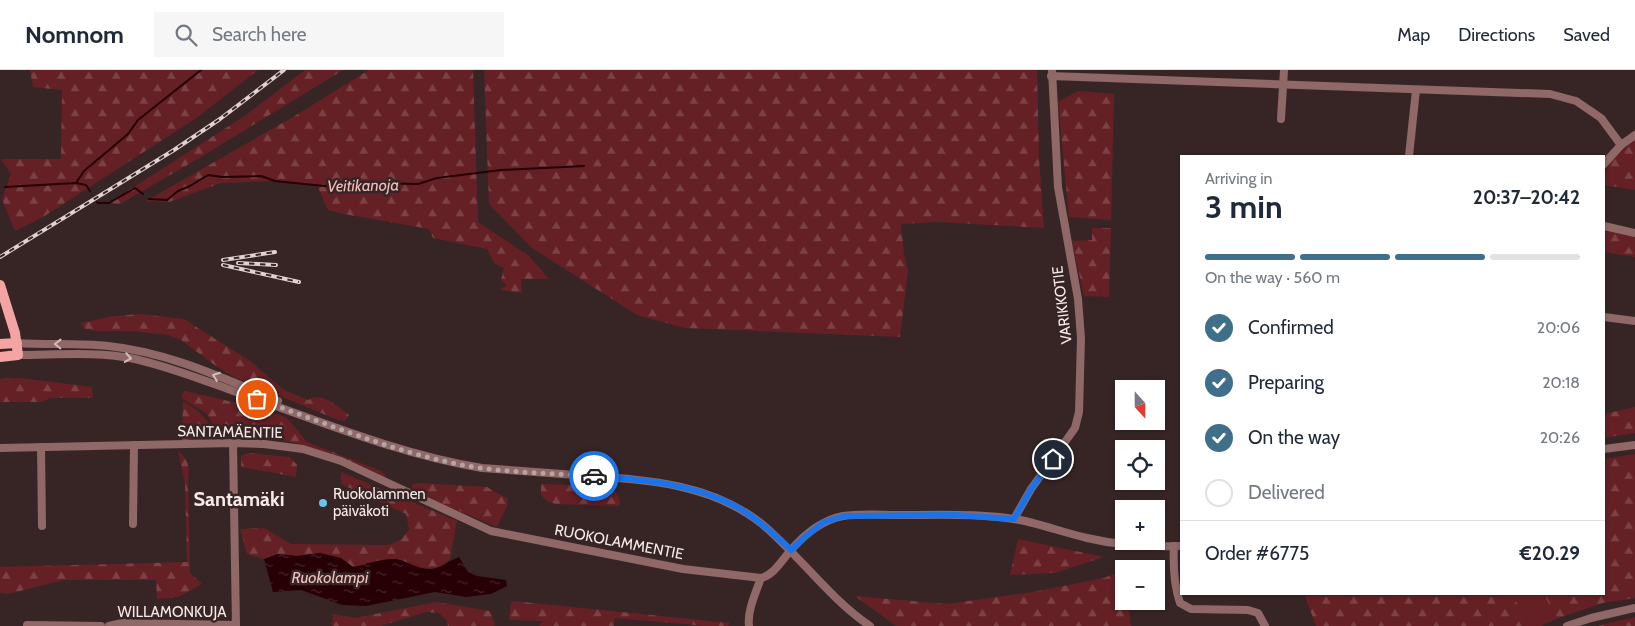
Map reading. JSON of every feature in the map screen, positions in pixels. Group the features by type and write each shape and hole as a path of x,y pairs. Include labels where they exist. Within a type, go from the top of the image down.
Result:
{"main road":[{"path":"0,285 17,343 18,355 0,356"},
{"path":"0,344 17,343"}],"street":[{"path":"1281,120 1284,70"},
{"path":"1051,73 1416,90 1550,94 1576,101 1601,118 1620,145"},
{"name":"VARIKKOTIE","path":"1014,519 1031,489 1075,428 1079,412 1081,338 1078,299 1058,187 1051,73"},
{"path":"1409,155 1416,90"},
{"path":"1605,163 1620,145 1635,135"},
{"path":"1605,226 1635,233"},
{"path":"1605,316 1635,321"},
{"path":"17,343 109,346 164,357 229,380 300,410 308,417"},
{"path":"18,355 108,356 134,359 189,375 404,451 456,464 482,468 647,480 709,494 734,506 760,523 791,550 829,592 858,618 870,626"},
{"path":"233,443 236,626"},
{"name":"SANTAMÄENTIE","path":"0,448 233,443 264,444 293,448 341,461 474,523"},
{"path":"133,524 134,445"},
{"path":"1605,449 1635,445"},
{"path":"41,447 42,526"},
{"path":"749,626 753,603 761,578 766,577 791,550 824,522 844,516 955,515 1014,519 1089,538 1128,544 1178,546 1174,558 1177,593 1180,603 1192,609 1248,610 1258,613 1265,626"},
{"name":"RUOKOLAMMENTIE","path":"474,523 491,531 509,535 683,569 761,578"},
{"path":"1567,626 1591,618 1635,608"},
{"name":"WILLAMONKUJA","path":"109,626 122,623 174,623 236,626"},
{"name":"WILLAMONKUJA","path":"28,625 100,626"}],"green space":[{"path":"30,70 258,70 195,119 43,217 15,231 2,199 11,174 1,159 61,159 62,90 33,87"},
{"path":"305,70 343,70 120,204 109,203 246,115"},
{"path":"369,70 473,70 478,222 529,256 549,279 521,279 522,293 500,290 507,285 501,280 504,268 495,264 487,249 433,238 429,229 328,210 317,185 275,181 221,183 169,202 146,201 293,117"},
{"path":"484,70 1037,70 1039,159 1044,228 938,222 901,224 908,271 900,337 685,328 637,315 532,248 489,204"},
{"path":"1078,91 1114,94 1111,220 1069,217 1058,102"},
{"path":"1635,140 1635,190 1605,185 1607,170 1614,158"},
{"path":"1092,228 1111,228 1109,297 1084,296 1072,241 1092,240"},
{"path":"1605,231 1635,236 1635,257 1605,252"},
{"path":"141,314 184,319 250,361 284,390 308,400 319,397 324,398 349,415 345,421 338,420 234,377 181,340 168,335 132,331 98,331 85,329 81,323 114,316"},
{"path":"20,378 92,387 93,398 50,398 42,402 0,402 0,379"},
{"path":"184,391 233,402 252,404 273,412 287,418 307,442 381,471 386,476 384,477 328,454 292,442 273,439 246,430 214,426 207,414 183,399"},
{"path":"183,401 198,411 214,429 212,439 182,441"},
{"path":"1635,407 1635,433 1605,438 1605,414"},
{"path":"178,451 187,461 189,468 190,573 202,584 178,597 157,599 156,580 63,580 8,594 0,593 0,567 187,562 185,484"},
{"path":"249,453 290,457 297,465 296,477 241,467 241,456"},
{"path":"1635,454 1635,598 1603,603 1556,619 1544,595 1605,595 1605,459"},
{"path":"341,472 457,521 450,559 442,566 431,569 415,567 396,559 353,567 341,558 320,553 297,556 278,554 264,559 247,554 240,529 264,528 291,544 389,545 402,539 409,529 406,514 341,484"},
{"path":"416,483 487,487 508,499 507,506 497,527 419,494 412,488 412,485"},
{"path":"541,484 609,486 616,492 620,503 619,506 555,504 547,501 541,495"},
{"path":"1018,539 1104,557 1055,573 1010,575"},
{"path":"1115,574 1115,610 1129,610 1131,626 896,626 855,596 947,604 1033,592 1104,578"},
{"path":"1304,595 1513,595 1530,626 1316,626"},
{"path":"1513,595 1544,595 1556,619 1541,626 1530,626"},
{"path":"511,601 730,623 728,626 706,626 615,618 614,626 539,626 543,621 509,620"},
{"path":"436,602 490,611 495,625 448,626 447,621 439,613 426,612 381,626 332,626 333,614 355,618"},
{"path":"1635,617 1635,626 1598,626"}],"water":[{"name":"Ruokolampi","path":"320,553 341,558 353,567 380,560 396,559 420,568 430,569 438,568 459,557 468,572 477,576 506,580 507,586 491,594 466,597 435,592 366,606 342,605 301,590 273,592 264,559 278,554 297,556"}],"waterway":[{"path":"76,183 84,171 128,134 138,120 201,70"},
{"name":"Veitikanoja","path":"149,199 167,200 178,191 208,175 222,177 261,176 275,181 324,186 374,183 418,184 437,178 501,170 584,166"},
{"name":"Veitikanoja","path":"5,187 76,183 86,185 90,191"},
{"name":"Veitikanoja","path":"97,202 109,203 135,188 143,194"}],"railway":[{"path":"0,257 174,150 220,119 284,70"},
{"path":"223,260 275,252"},
{"path":"238,263 276,265"},
{"path":"223,265 299,282"}],"way so far":[{"path":"257,399 404,451 456,464 482,468 594,476"}],"place":[{"name":"Ruokolammen päiväkoti","path":"323,503"}],"district":[{"name":"Santamäki","path":"239,499"}],"route":[{"path":"594,476 647,480 709,494 734,506 760,523 791,550 824,522 844,516 955,515 1014,519 1031,489 1053,459"}]}
